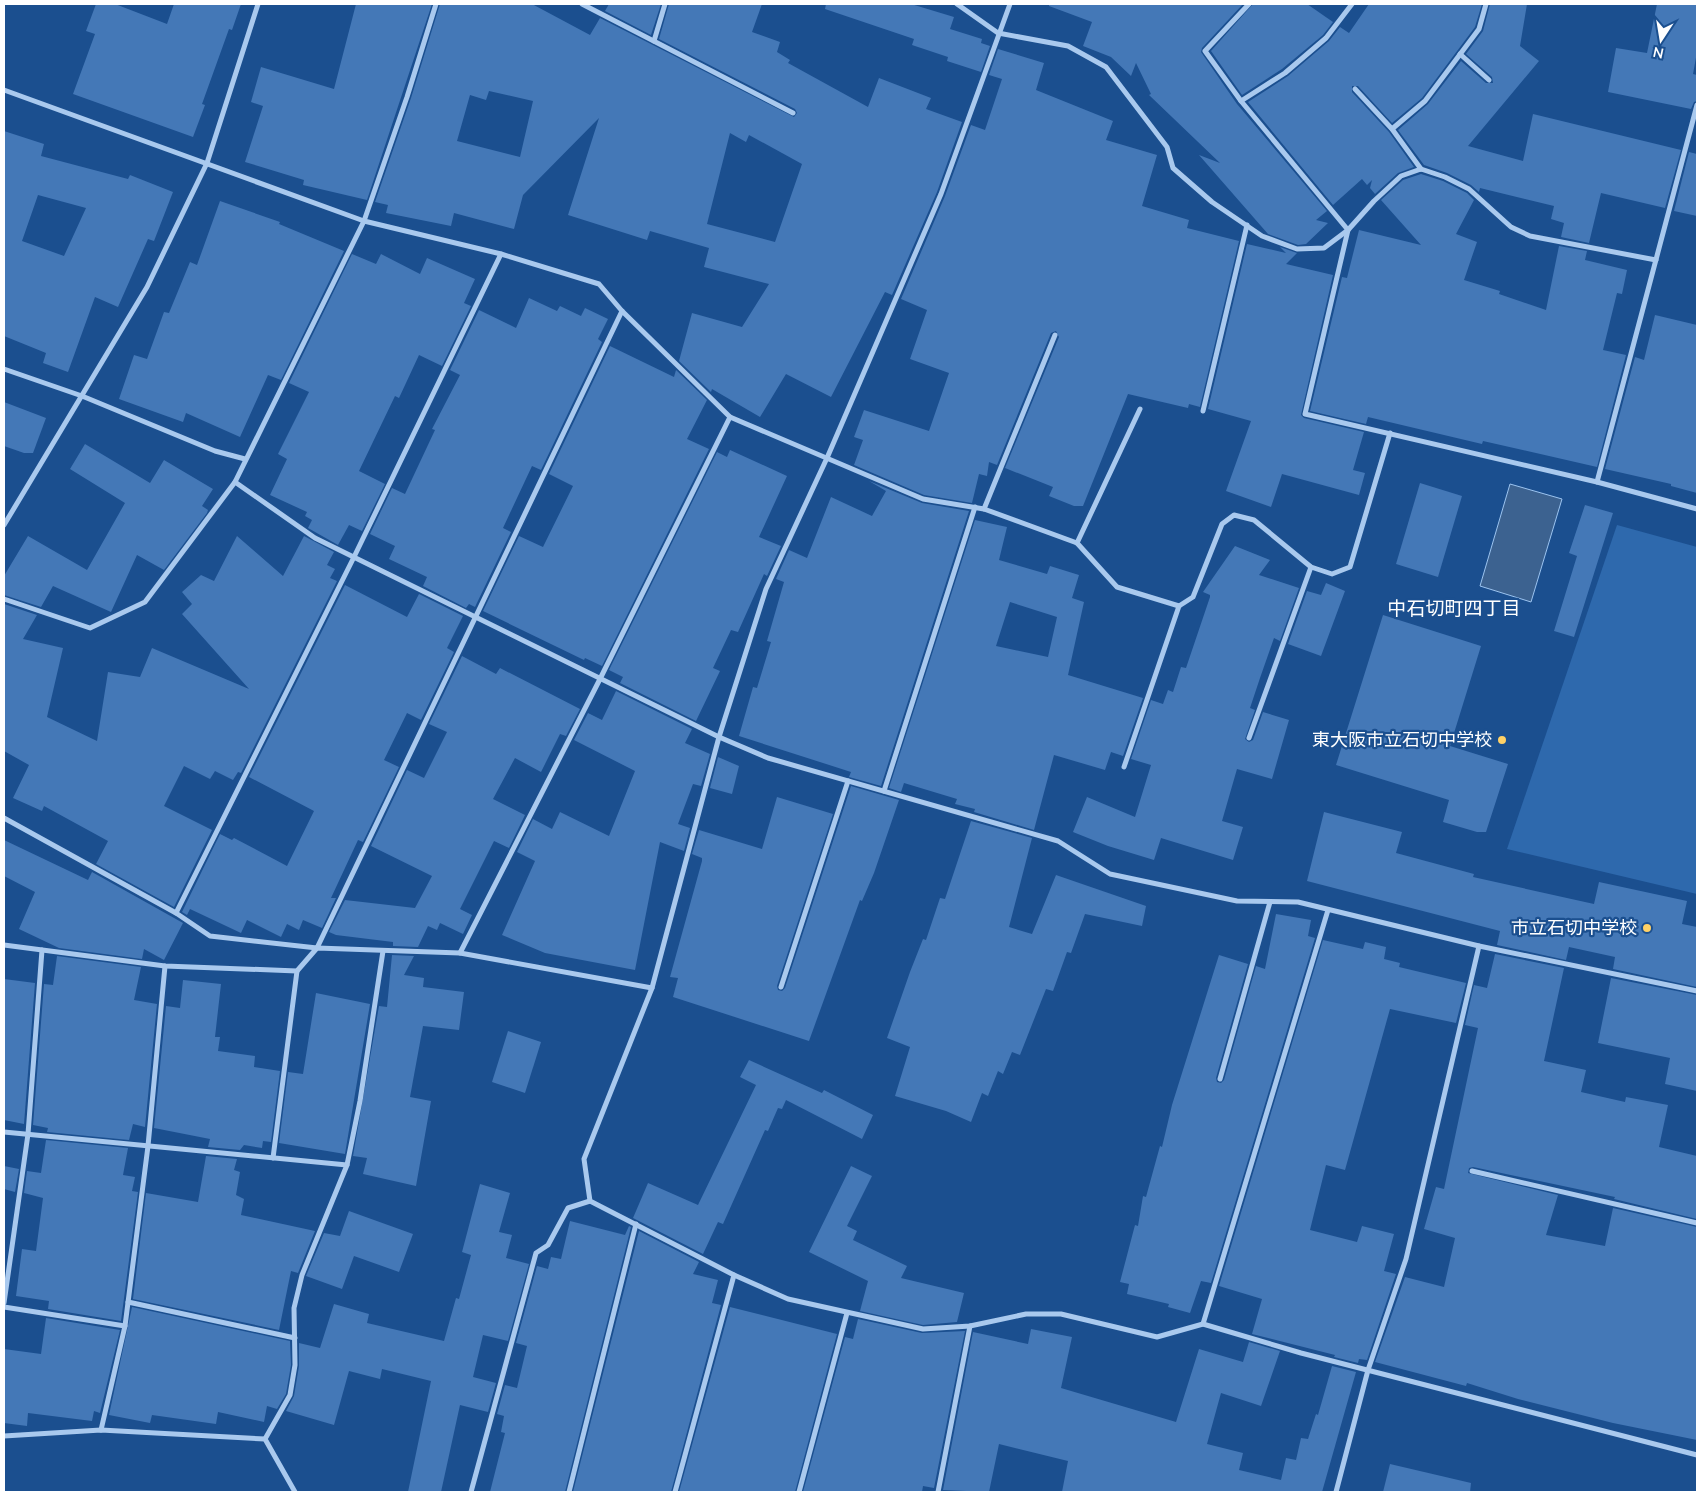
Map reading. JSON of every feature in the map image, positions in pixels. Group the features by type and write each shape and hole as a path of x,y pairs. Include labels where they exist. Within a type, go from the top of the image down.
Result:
{"street":[{"path":"4,525 148,287 207,162 258,4"},
{"path":"4,599 90,628 145,602 235,482 364,221 407,97 436,4"},
{"path":"582,4 793,113"},
{"path":"654,41 665,4"},
{"path":"957,4 998,33 1068,46 1106,67 1167,147 1173,168 1212,202 1262,236 1297,249 1324,248 1348,230 1374,201 1401,176 1421,169"},
{"path":"590,1201 584,1159 652,988 719,736 766,589 827,458 941,194 1010,4"},
{"path":"1249,4 1205,51 1241,102 1348,230"},
{"path":"1241,102 1285,73 1326,38 1352,4"},
{"path":"1392,129 1425,101 1479,29 1486,4"},
{"path":"1460,54 1489,80"},
{"path":"1355,89 1392,129 1421,169 1445,177 1468,190 1511,227 1530,236 1656,260"},
{"path":"4,90 207,162 364,221 500,254 599,284 622,311 730,417 923,499 984,509 1077,543 1117,587 1179,606"},
{"path":"1597,482 1697,105"},
{"path":"1203,410 1247,226"},
{"path":"1348,230 1305,414 1597,482 1697,508"},
{"path":"176,913 354,557 500,254"},
{"path":"273,1158 297,971 317,948 622,311"},
{"path":"984,509 1055,335"},
{"path":"4,369 82,396 215,451 245,459"},
{"path":"1077,543 1140,409"},
{"path":"460,953 600,679 730,417"},
{"path":"1124,767 1179,606 1192,597 1222,524 1234,515 1254,520 1311,567 1332,574 1350,567 1390,433"},
{"path":"235,482 315,538 600,679 768,758 1058,841 1110,874 1236,901 1298,902 1478,946 1697,990"},
{"path":"884,791 975,507"},
{"path":"1249,738 1311,567"},
{"path":"781,987 848,781"},
{"path":"4,818 176,913 210,936 317,948 460,953 652,988"},
{"path":"1220,1080 1270,902"},
{"path":"1202,1324 1328,910"},
{"path":"4,945 165,966 297,971"},
{"path":"1336,1492 1368,1370 1406,1259 1478,946"},
{"path":"42,950 28,1134 4,1305 125,1326"},
{"path":"265,1439 290,1395 295,1365 294,1308 302,1275 347,1165 360,1101 383,951"},
{"path":"101,1430 125,1326 148,1146 165,966"},
{"path":"4,1132 347,1165"},
{"path":"1472,1171 1697,1224"},
{"path":"471,1492 536,1253 548,1245 568,1208 590,1201 734,1275 788,1299 847,1313 923,1329 970,1326 1026,1314 1062,1314 1157,1336 1202,1324 1368,1370 1697,1455"},
{"path":"569,1492 636,1224"},
{"path":"675,1492 734,1275"},
{"path":"128,1302 295,1338"},
{"path":"799,1492 847,1313"},
{"path":"938,1492 970,1326"},
{"path":"4,1436 101,1430 265,1439"},
{"path":"265,1439 295,1492"}],"shaded area":[{"path":"1510,484 1562,499 1531,602 1480,586"},
{"path":"1617,525 1697,547 1697,894 1507,849"}],"building":[{"path":"96,4 115,4 167,24 174,4 241,4 232,30 229,29 202,104 205,105 193,137 73,94 95,34 86,31"},
{"path":"356,4 432,4 367,200 303,185 304,180 245,162 263,106 251,102 261,67 334,89"},
{"path":"440,4 532,4 590,35 600,18 794,117 797,113 795,109 659,39 669,4 762,4 752,32 780,42 777,52 790,60 788,63 868,107 879,78 931,98 926,109 962,122 937,192 892,295 885,292 831,397 786,374 760,417 712,389 711,392 679,361 692,313 742,327 769,284 704,267 709,248 650,231 647,240 568,215 599,118 523,195 514,229 454,213 451,226 386,213 388,205 375,202 411,98","holes":["489,91 533,101 520,157 457,141 470,95 486,100","730,133 746,142 749,135 802,164 775,242 707,224"]},
{"path":"609,4 661,4 651,35 605,11"},
{"path":"826,4 911,4 954,17 950,29 982,39 981,43 990,46 981,72 947,61 948,57 912,45 914,39 825,9"},
{"path":"1049,4 1243,4 1202,48 1201,52 1237,104 1327,211 1316,220 1328,223 1306,244 1298,245 1268,234 1199,155 1220,163 1149,95 1151,94 1136,63 1131,76 1111,57 1083,46 1092,22 1049,6"},
{"path":"1253,4 1307,4 1333,22 1323,35 1282,69 1242,95 1211,51"},
{"path":"1369,4 1482,4 1475,27 1422,98 1392,123 1358,86 1352,86 1352,92 1389,132 1414,167 1398,173 1375,194 1370,188 1372,180 1367,185 1362,179 1333,205 1248,102 1288,76 1329,41 1340,27 1349,33"},
{"path":"1490,4 1527,4 1520,46 1539,61 1468,146 1523,161 1533,114 1681,150 1665,208 1601,193 1589,243 1561,237 1564,223 1551,219 1554,206 1480,188 1479,192 1471,185 1447,173 1424,165 1398,130 1428,104 1461,61 1486,83 1493,83 1492,77 1466,54 1483,31"},
{"path":"1657,4 1697,4 1697,52 1693,74 1697,75 1697,101 1694,102 1691,109 1608,92 1616,48 1647,53"},
{"path":"998,49 1044,63 1036,90 1113,121 1106,140 1157,155 1142,206 1189,220 1187,228 1239,241 1200,407 1189,404 1188,408 1128,394 1083,506 1074,506 1049,496 1053,487 1005,468 1059,337 1056,331 1051,333 997,465 989,462 987,476 979,474 972,503 924,495 854,465 863,440 854,437 864,410 929,431 949,373 910,359 927,310 901,299 945,196 971,125 985,130 1002,79 989,75"},
{"path":"4,131 44,144 41,156 128,179 130,175 173,192 154,241 148,239 118,307 95,297 68,372 43,363 46,353 4,336","holes":["38,195 86,208 64,256 22,241"]},
{"path":"1689,152 1697,154 1697,216 1674,211"},
{"path":"1421,174 1443,181 1467,193 1474,200 1456,234 1477,242 1464,280 1500,291 1499,294 1546,310 1559,246 1587,251 1585,260 1627,270 1622,294 1617,293 1603,350 1626,355 1597,467 1483,441 1482,444 1368,417 1366,424 1310,411 1342,277 1347,278 1359,230 1421,245 1381,200 1403,180"},
{"path":"220,201 280,222 279,224 344,251 281,380 268,375 240,437 186,413 183,422 119,399 134,355 147,359 164,312 169,313 190,262 197,265"},
{"path":"1247,244 1286,253 1280,247 1297,253 1286,264 1333,275 1301,415 1304,418 1364,432 1353,470 1365,473 1359,495 1282,474 1271,507 1226,491 1251,421 1208,409"},
{"path":"352,254 376,264 381,254 420,274 427,258 475,279 464,303 471,306 442,366 419,355 399,398 395,396 359,471 385,484 362,531 349,525 338,545 308,528 312,520 305,516 307,512 270,495 287,459 278,454 309,392 289,383"},
{"path":"529,298 557,311 560,306 581,316 585,308 608,319 598,339 602,342 541,470 532,466 503,528 511,532 475,607 469,604 466,608 423,586 427,577 389,559 395,546 370,534 392,488 405,494 435,430 432,429 460,375 450,370 479,310 516,328"},
{"path":"1655,315 1697,325 1697,493 1671,486 1671,484 1605,469 1635,357 1644,360"},
{"path":"610,346 674,377 676,370 707,400 687,439 709,449 602,666 585,658 584,660 483,611 519,536 543,547 573,486 549,474"},
{"path":"4,402 46,418 33,453 24,453 4,446"},
{"path":"85,444 150,483 164,460 213,489 202,506 208,510 207,513 164,570 137,555 111,612 53,586 41,607 4,595 4,576 28,536 87,570 125,503 70,469"},
{"path":"730,450 787,476 759,537 781,546 767,576 764,574 738,632 731,630 713,668 720,671 696,721 620,683 623,677 609,670 717,452 727,457"},
{"path":"869,481 922,503 969,511 881,786 849,777 851,772 739,736 753,687 757,688 771,642 767,641 784,582 776,579 789,550 807,558 831,497 872,516 886,491"},
{"path":"1420,483 1462,496 1438,577 1396,564"},
{"path":"1585,505 1613,513 1574,637 1554,631 1577,556 1569,553"},
{"path":"975,520 1007,527 999,560 1047,574 1050,566 1079,575 1072,598 1084,602 1068,675 1143,698 1123,756 1111,752 1105,770 1054,755 1034,830 974,812 975,809 955,804 957,799 904,783 901,792 889,788","holes":["1010,602 1057,617 1048,657 996,646"]},
{"path":"237,536 283,576 304,536 334,552 327,565 335,569 330,578 337,581 241,773 238,772 233,780 215,771 210,779 184,766 164,806 212,830 174,907 96,864 108,841 44,806 42,811 13,798 29,765 4,751 4,604 37,615 23,639 63,648 47,717 97,741 108,672 140,677 152,648 249,689 182,614 192,604 182,592 201,575 214,581"},
{"path":"1235,546 1270,560 1259,575 1299,588 1280,641 1274,638 1250,708 1255,710 1245,739 1249,742 1253,740 1263,712 1289,720 1272,779 1237,769 1222,821 1243,827 1233,860 1161,838 1154,860 1108,846 1073,832 1087,797 1135,817 1151,765 1131,759 1151,700 1163,704 1168,690 1173,692 1181,667 1186,668 1210,597 1210,595 1203,592"},
{"path":"1326,583 1345,591 1321,656 1288,644 1307,591 1321,595"},
{"path":"345,585 407,617 419,594 463,616 447,648 454,652 421,720 407,713 384,760 399,767 363,842 358,840 331,898 336,898 322,928 303,920 299,930 287,924 281,937 247,920 241,933 190,909 187,915 182,912 220,834 232,840 234,838 287,866 314,811 249,777"},
{"path":"1383,615 1481,646 1450,746 1508,764 1486,832 1477,832 1443,822 1449,800 1336,765"},
{"path":"462,656 496,674 500,668 580,709 566,736 560,734 541,772 515,758 493,799 525,815 509,848 494,841 460,909 472,915 463,934 440,923 437,930 428,926 418,947 393,946 393,942 336,935 329,932 345,900 415,908 432,876 371,846 407,770 424,778 447,732 429,724"},
{"path":"616,691 692,729 685,743 710,754 701,786 693,784 678,824 690,828 684,851 660,842 635,970 545,953 502,935 535,861 517,852 533,819 552,829 560,812 609,836 635,771 574,740 588,713 602,720"},
{"path":"718,757 739,766 732,794 710,788"},
{"path":"851,786 899,800 874,873 862,901 860,900 809,1041 673,997 678,978 670,977 702,861 702,858 692,854 699,830 762,849 777,797 833,814 777,986 778,990 782,991 785,988"},
{"path":"1324,812 1402,832 1396,853 1474,874 1473,877 1594,904 1599,882 1687,901 1682,924 1697,927 1697,987 1613,969 1615,957 1569,947 1566,960 1497,945 1500,931 1307,881"},
{"path":"971,821 1032,838 1009,927 1032,934 1056,875 1146,906 1142,926 1085,914 1071,953 1067,952 1053,991 1046,989 1020,1055 1012,1052 1003,1074 998,1071 988,1096 982,1093 971,1122 946,1111 895,1096 910,1047 887,1038 910,972 923,939 926,940 940,898 945,899"},
{"path":"4,840 88,880 92,872 183,923 164,960 144,949 142,959 59,948 19,929 35,892 4,876"},
{"path":"1276,914 1311,920 1308,936 1315,938 1211,1283 1201,1281 1190,1313 1168,1307 1169,1304 1127,1294 1129,1284 1120,1282 1135,1225 1138,1226 1143,1196 1146,1197 1160,1146 1162,1147 1172,1105 1219,955 1248,964 1216,1078 1217,1082 1221,1083 1224,1080 1256,966 1265,969"},
{"path":"1323,940 1363,949 1365,942 1386,947 1384,959 1400,963 1399,967 1466,983 1456,1023 1390,1009 1345,1170 1326,1165 1310,1230 1357,1242 1362,1226 1394,1234 1384,1271 1396,1274 1367,1360 1359,1359 1358,1363 1334,1357 1335,1355 1252,1334 1262,1299 1219,1286"},
{"path":"1495,954 1564,968 1544,1061 1586,1070 1581,1092 1625,1102 1626,1097 1668,1105 1659,1147 1697,1156 1697,1219 1614,1199 1615,1197 1473,1167 1469,1168 1468,1173 1558,1195 1546,1235 1605,1246 1613,1208 1697,1227 1697,1440 1613,1423 1518,1399 1467,1383 1466,1386 1375,1362 1405,1277 1444,1287 1455,1238 1424,1229 1436,1187 1444,1189 1478,1028 1465,1025 1474,985 1487,988"},
{"path":"392,955 414,956 404,975 424,978 423,987 464,992 459,1030 423,1026 410,1097 431,1101 416,1186 363,1174 367,1158 353,1156 379,1006 387,1007"},
{"path":"57,956 141,967 134,1000 157,1004 145,1127 133,1124 129,1140 47,1132 48,1128 33,1125 44,984 53,985"},
{"path":"1611,978 1697,995 1697,1091 1665,1084 1670,1058 1598,1043"},
{"path":"4,979 35,983 24,1124 4,1120"},
{"path":"183,980 221,984 215,1037 220,1037 218,1051 255,1056 254,1067 280,1071 271,1142 263,1141 262,1148 244,1145 240,1150 208,1147 210,1139 154,1128 166,1006 180,1008"},
{"path":"316,993 370,1004 345,1154 279,1143 288,1072 303,1074"},
{"path":"508,1031 541,1042 525,1093 492,1082"},
{"path":"749,1060 822,1093 824,1090 873,1115 862,1139 786,1100 782,1109 778,1108 768,1131 765,1130 723,1224 718,1222 703,1254 633,1218 648,1183 698,1205 756,1085 740,1077"},
{"path":"46,1140 128,1148 123,1175 135,1177 132,1191 138,1192 121,1321 48,1309 49,1301 16,1296 22,1249 36,1251 43,1198 24,1193 27,1171 41,1173"},
{"path":"206,1156 237,1159 234,1170 240,1172 236,1195 244,1199 241,1215 315,1231 298,1273 291,1271 279,1330 133,1299 146,1193 198,1202"},
{"path":"4,1166 19,1169 15,1192 4,1189"},
{"path":"851,1166 872,1176 847,1226 857,1231 853,1240 907,1266 901,1278 964,1293 957,1322 923,1325 860,1311 868,1281 809,1252"},
{"path":"480,1184 510,1193 499,1232 512,1235 506,1258 529,1264 508,1341 483,1335 473,1377 496,1383 488,1412 460,1405 441,1492 408,1492 431,1381 382,1369 380,1379 349,1371 334,1425 286,1411 294,1396 299,1366 299,1343 320,1348 334,1304 369,1314 367,1323 444,1341 456,1298 459,1299 471,1255 462,1252"},
{"path":"349,1211 413,1234 399,1272 354,1256 342,1289 306,1276 324,1233 340,1236"},
{"path":"570,1221 625,1235 629,1226 631,1227 565,1492 490,1492 505,1433 501,1432 504,1416 497,1414 505,1385 517,1388 527,1346 516,1343 537,1266 548,1269 551,1257 561,1259"},
{"path":"639,1231 699,1262 693,1274 718,1280 712,1303 721,1305 671,1492 573,1492"},
{"path":"132,1307 290,1341 291,1365 286,1394 277,1409 267,1406 264,1422 218,1412 216,1424 152,1415 150,1423 109,1415"},
{"path":"730,1307 837,1334 795,1492 679,1492"},
{"path":"46,1318 120,1330 100,1413 94,1411 92,1421 28,1413 27,1426 4,1423 4,1349 41,1354"},
{"path":"858,1319 922,1333 965,1331 934,1488 923,1486 922,1492 803,1492 845,1337 853,1339"},
{"path":"1031,1329 1072,1337 1061,1388 1176,1422 1199,1349 1243,1362 1249,1342 1280,1351 1261,1406 1221,1393 1207,1444 1243,1453 1239,1470 1281,1480 1286,1458 1296,1460 1301,1438 1308,1439 1316,1414 1318,1415 1332,1366 1356,1372 1322,1492 1062,1492 1068,1461 999,1444 989,1492 943,1490 973,1332 1028,1344"},
{"path":"1390,1464 1471,1483 1470,1492 1383,1492"}],"place":[{"name":"東大阪市立石切中学校","path":"1502,740"},
{"name":"市立石切中学校","path":"1647,928"}],"district":[{"name":"中石切町四丁目","path":"1454,609"}]}
